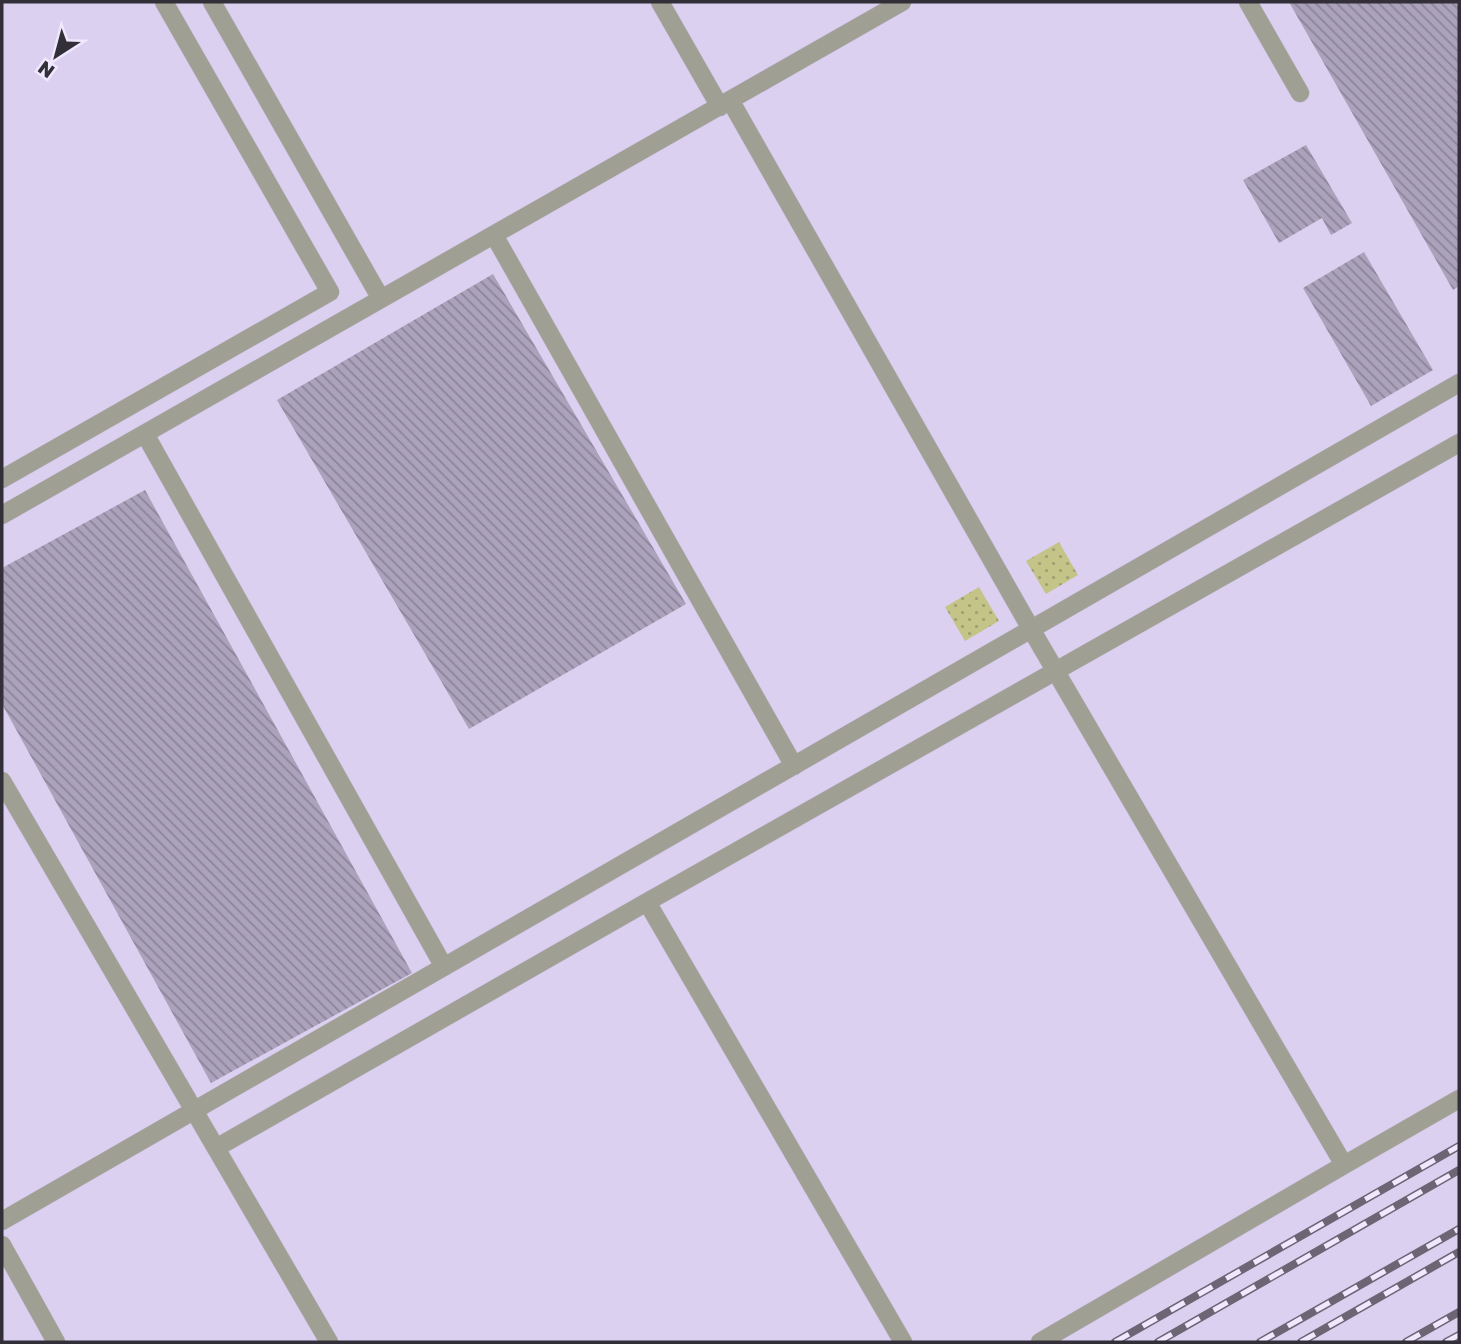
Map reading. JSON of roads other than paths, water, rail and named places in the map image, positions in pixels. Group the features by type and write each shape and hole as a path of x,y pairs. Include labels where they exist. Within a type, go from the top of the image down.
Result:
{"lane":[{"path":"2,479 330,292 164,2"},
{"path":"212,2 380,299"},
{"path":"660,2 725,103 1344,1165"},
{"path":"2,514 902,2"},
{"path":"1248,2 1300,93"},
{"path":"494,235 793,766"},
{"path":"2,1221 1459,383"},
{"path":"145,434 444,967"},
{"path":"216,1148 1459,443"},
{"path":"2,781 329,1342"},
{"path":"647,902 903,1342"},
{"path":"1040,1342 1459,1099"},
{"path":"2,1245 56,1342"}],"railway":[{"path":"1115,1342 1459,1146"},
{"path":"1158,1342 1459,1170"},
{"path":"1260,1342 1459,1229"},
{"path":"1301,1342 1459,1252"},
{"path":"1406,1342 1459,1312"},
{"path":"1446,1342 1459,1335"}]}
